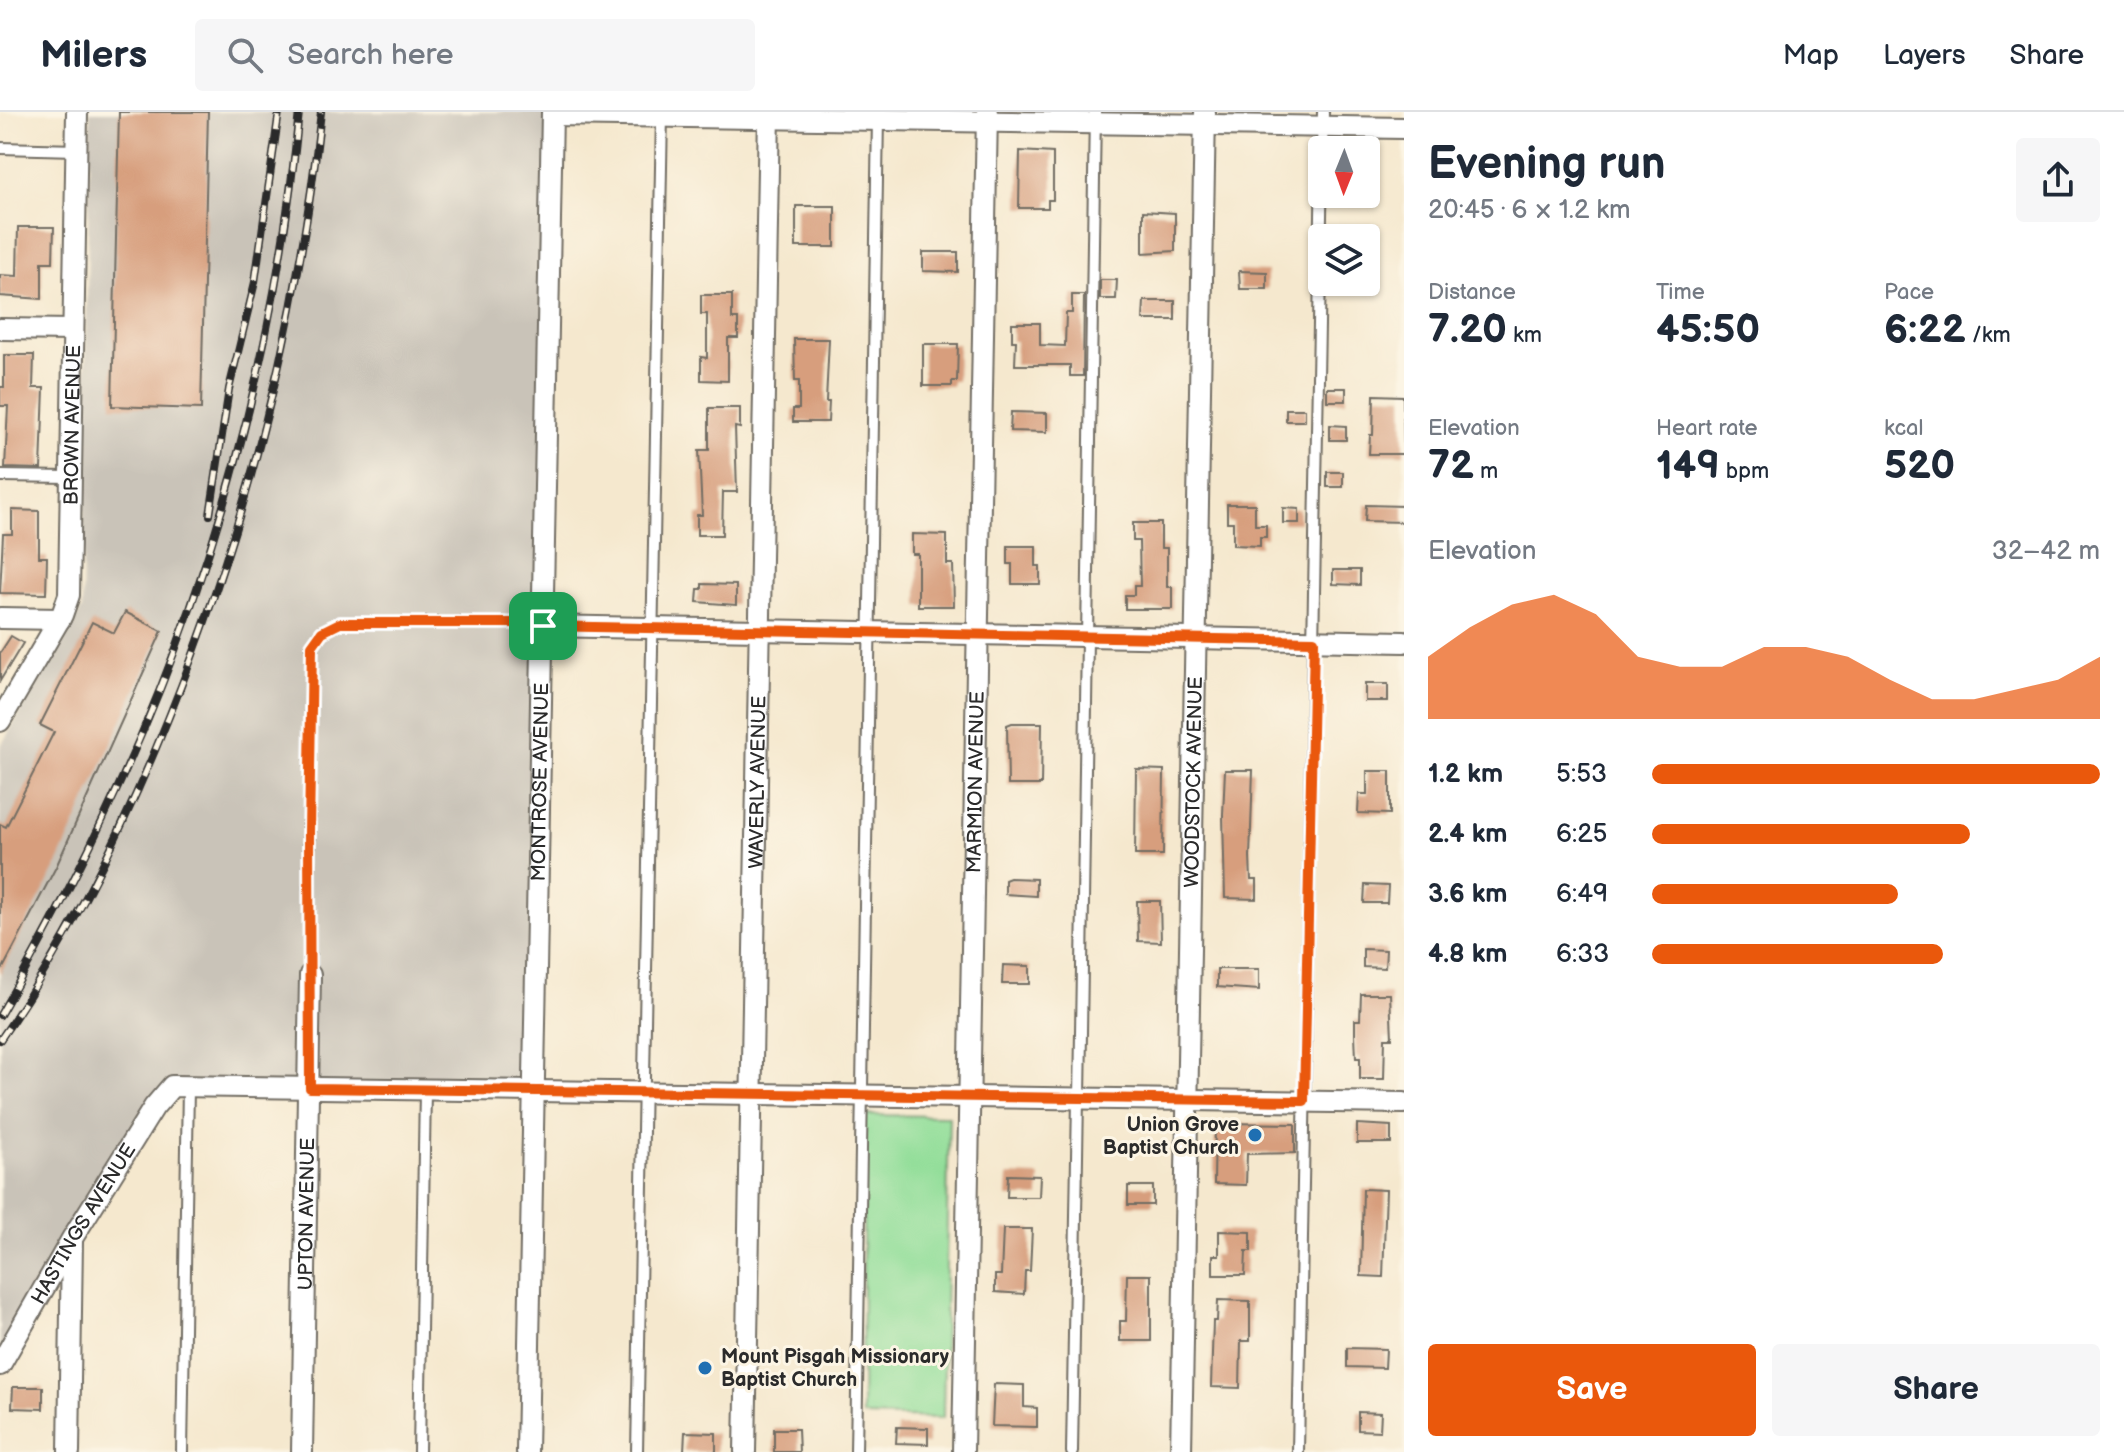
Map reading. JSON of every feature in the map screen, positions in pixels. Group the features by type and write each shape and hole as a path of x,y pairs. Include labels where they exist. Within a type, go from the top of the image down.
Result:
{"street":[{"name":"BROWN AVENUE","path":"0,721 60,619 69,595 77,112"},
{"path":"552,113 1323,119 1404,128"},
{"name":"MONTROSE AVENUE","path":"527,1452 552,113"},
{"name":"WAVERLY AVENUE","path":"745,1452 769,115"},
{"name":"MARMION AVENUE","path":"963,1452 987,117"},
{"name":"WOODSTOCK AVENUE","path":"1181,1452 1204,119"},
{"path":"0,329 73,330"},
{"path":"0,618 60,619"},
{"path":"543,626 1404,642"},
{"name":"UPTON AVENUE","path":"302,1452 310,975"},
{"path":"180,1086 1404,1103"},
{"name":"HASTINGS AVENUE","path":"0,1365 73,1237 154,1107 180,1086"},
{"path":"69,1452 73,1237"}],"lane":[{"path":"637,1452 662,114"},
{"path":"856,1452 878,116"},
{"path":"1072,1452 1095,117"},
{"path":"0,148 77,150"},
{"path":"1298,1452 1321,208"},
{"path":"0,476 70,477"},
{"path":"310,975 312,646 322,632 340,623 520,623 543,626"},
{"path":"180,1086 182,1452"},
{"path":"419,1452 425,1090"}],"shaded area":[{"path":"90,112 551,112 533,1091 172,1086 0,1369 0,747 82,609"}],"green space":[{"path":"866,1115 949,1116 943,1418 862,1416"}],"building":[{"path":"119,112 208,112 201,409 112,406"},
{"path":"1020,151 1053,153 1053,200 1048,200 1048,208 1019,208"},
{"path":"796,206 835,206 835,247 796,247"},
{"path":"1143,211 1175,213 1175,251 1143,253"},
{"path":"18,227 54,227 53,262 42,262 42,299 0,296 0,275 17,276"},
{"path":"923,252 958,252 958,272 923,271"},
{"path":"1239,271 1267,272 1267,289 1240,289"},
{"path":"1100,280 1117,280 1116,299 1100,299"},
{"path":"701,295 732,295 732,319 738,319 738,338 728,338 728,381 701,380 701,357 707,358 707,314 701,314"},
{"path":"1072,295 1084,295 1083,376 1070,376 1070,365 1015,365 1016,341 1012,341 1012,323 1040,323 1040,345 1065,346 1066,313 1072,313"},
{"path":"1144,301 1175,301 1175,320 1143,320"},
{"path":"794,339 829,339 828,422 793,422 793,409 799,409"},
{"path":"923,344 958,344 957,381 952,381 952,386 923,386"},
{"path":"4,355 34,355 33,388 44,388 41,469 5,468 8,406 0,406 0,387 4,387"},
{"path":"1327,388 1346,388 1346,401 1327,401"},
{"path":"1374,395 1403,396 1404,454 1369,454"},
{"path":"709,408 740,408 740,428 735,427 737,492 723,492 722,535 697,535 697,515 702,515 699,450 709,450"},
{"path":"1286,409 1305,409 1305,421 1286,421"},
{"path":"1011,412 1047,413 1047,432 1010,431"},
{"path":"1330,425 1346,426 1346,440 1330,440"},
{"path":"1327,472 1343,472 1343,487 1327,487"},
{"path":"1227,504 1255,504 1255,525 1266,525 1266,537 1260,537 1260,546 1233,545 1233,522 1227,522"},
{"path":"1366,505 1404,506 1404,522 1365,521"},
{"path":"1283,508 1299,509 1299,523 1283,523"},
{"path":"12,510 39,511 39,557 47,557 46,594 0,593 3,534 12,534"},
{"path":"1133,523 1161,523 1161,548 1167,548 1167,587 1172,587 1172,609 1125,609 1125,595 1134,595 1134,586 1140,586 1139,541 1133,541"},
{"path":"912,534 947,535 947,564 953,564 954,606 918,606 918,554 912,554"},
{"path":"1008,546 1036,546 1040,584 1012,584"},
{"path":"1333,570 1360,570 1360,585 1333,584"},
{"path":"702,584 736,585 736,605 697,602 698,589 702,589"},
{"path":"125,612 162,631 56,867 0,974 0,824 6,827 54,732 40,725 92,622 114,633"},
{"path":"11,636 23,643 0,681 0,653"},
{"path":"1365,684 1388,684 1388,701 1365,701"},
{"path":"1042,723 1041,785 1008,785 1007,725"},
{"path":"1136,769 1164,770 1163,855 1135,855"},
{"path":"1225,770 1253,770 1250,857 1251,880 1257,880 1257,899 1225,898"},
{"path":"1367,771 1390,771 1390,814 1358,813 1359,794 1367,794"},
{"path":"1036,879 1036,896 1005,894 1005,880"},
{"path":"1365,885 1388,886 1387,903 1364,903"},
{"path":"1137,901 1160,901 1161,942 1138,941"},
{"path":"1363,949 1386,950 1385,968 1363,967"},
{"path":"1003,965 1030,966 1030,984 1002,984"},
{"path":"1217,969 1259,969 1259,990 1217,987"},
{"path":"1361,994 1390,994 1392,1038 1385,1038 1384,1079 1360,1079 1355,1020 1360,1020"},
{"name":"Union Grove Baptist Church","path":"1215,1123 1295,1124 1295,1153 1247,1154 1246,1185 1214,1184"},
{"path":"1357,1124 1391,1126 1391,1143 1357,1143"},
{"path":"1008,1175 1040,1176 1039,1197 1007,1197"},
{"path":"1128,1186 1153,1186 1153,1205 1128,1205"},
{"path":"1363,1189 1386,1190 1383,1277 1361,1276"},
{"path":"1003,1229 1032,1229 1030,1271 1025,1271 1024,1294 995,1292 995,1275 1001,1275"},
{"path":"1219,1231 1251,1232 1251,1251 1246,1251 1245,1275 1213,1275 1213,1255 1219,1255"},
{"path":"1127,1275 1151,1275 1151,1341 1120,1341 1120,1321 1126,1321"},
{"path":"1218,1300 1250,1301 1250,1341 1241,1341 1240,1388 1211,1387 1213,1321 1217,1321"},
{"path":"1347,1348 1386,1349 1385,1368 1347,1367"},
{"path":"994,1384 1024,1385 1024,1407 1037,1408 1037,1427 992,1426"},
{"path":"13,1387 43,1387 43,1409 12,1408"},
{"path":"1358,1412 1381,1413 1380,1431 1358,1430"},
{"path":"897,1427 928,1428 928,1444 896,1443"},
{"path":"774,1429 798,1429 799,1452 774,1452"},
{"path":"685,1432 716,1433 716,1452 684,1451"}],"railway":[{"path":"210,515 229,389 255,282 279,112"},
{"path":"0,1015 80,867 128,765 171,662 210,549 260,364 283,238 299,112"},
{"path":"0,1040 66,935 122,824 156,748 215,593 240,515 281,356 311,194 321,112"}],"place":[{"name":"Union Grove Baptist Church","path":"1255,1135"},
{"name":"Mount Pisgah Missionary Baptist Church","path":"705,1368"}],"route":[{"path":"340,623 520,623 543,626 1314,641 1304,1101 310,1088 312,646 322,632 340,623"}]}
